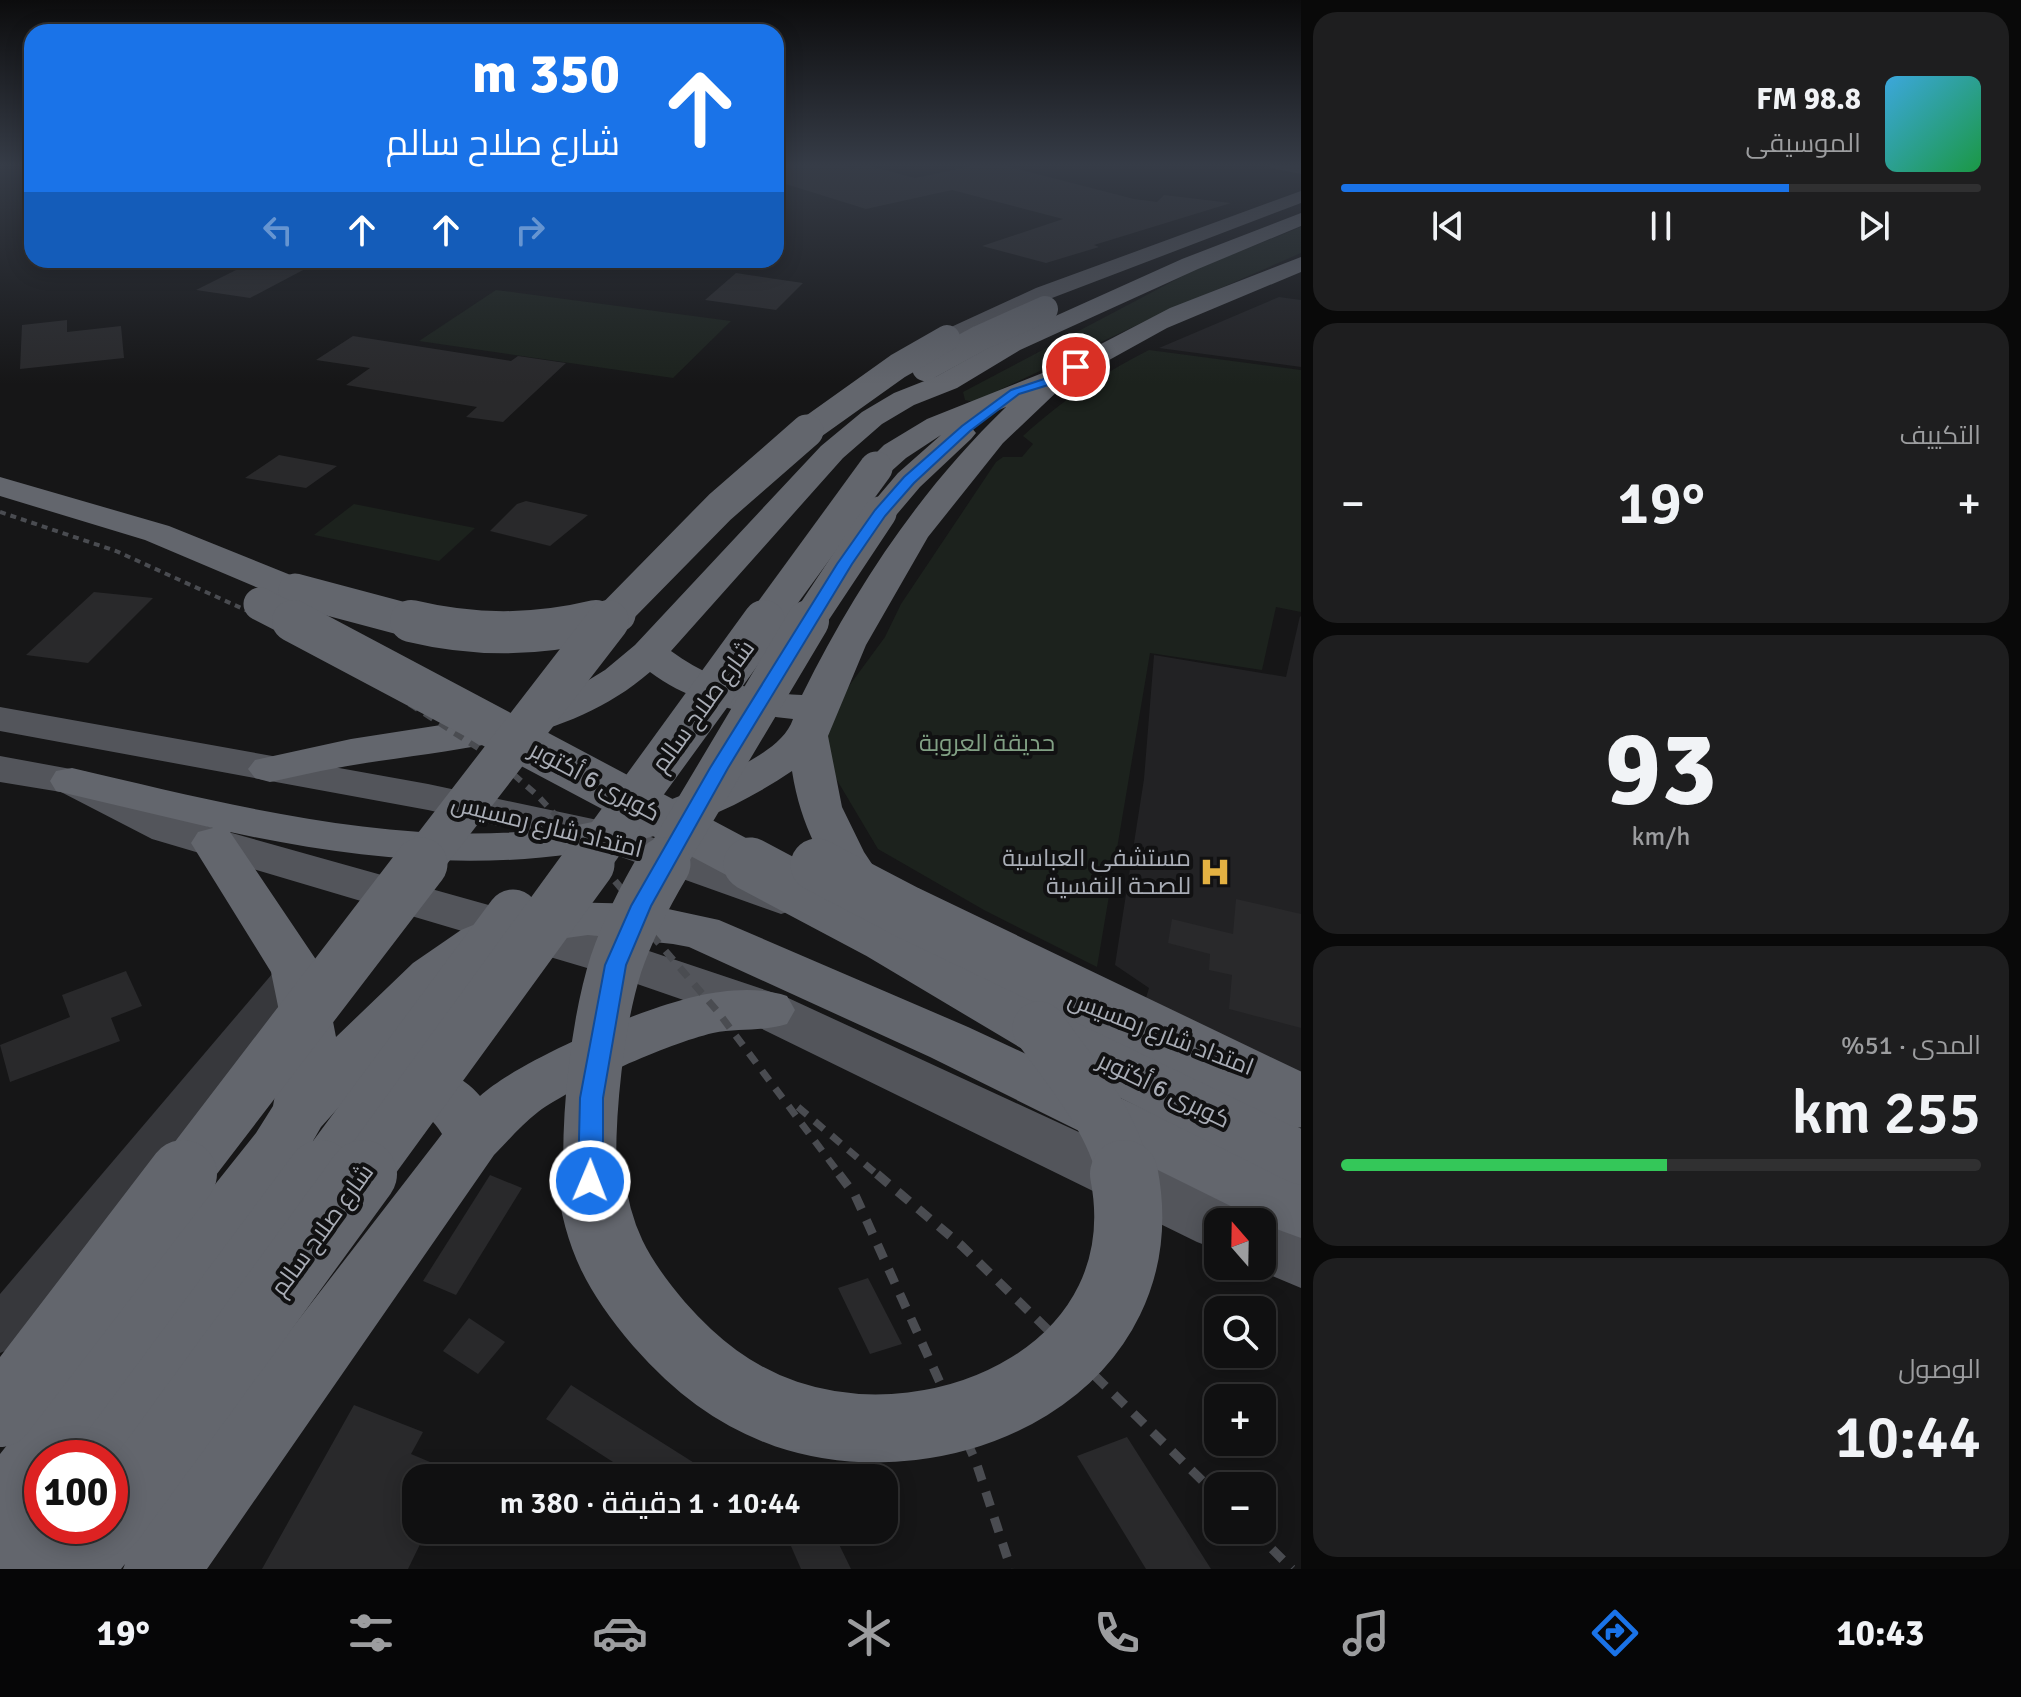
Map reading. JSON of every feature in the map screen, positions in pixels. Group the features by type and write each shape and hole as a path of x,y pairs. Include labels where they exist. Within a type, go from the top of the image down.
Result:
{"highway":[{"name":"شارع صلاح سالم","path":"123,1440 880,429 908,408 921,390 947,382 1011,345 1254,238"},
{"path":"295,590 341,599 414,623 479,633 549,631 621,615 650,602 683,580 823,440 869,405 948,355 1085,292 1190,264"},
{"name":"شارع صلاح سالم","path":"128,1497 878,491 889,455 924,432 1015,392 1054,379 1140,331 1301,264"},
{"path":"0,1413 601,629 663,565 811,424 870,382 947,338"},
{"path":"72,781 249,823 396,846 485,850 607,836 660,821 747,782 812,722 865,610 898,554 965,466 1023,405 1054,379"},
{"path":"270,769 361,750 465,737 545,718 596,695 649,653 842,442 872,418 921,390"},
{"path":"1015,392 945,446 878,491 807,621 641,906 616,965 591,1098 590,1181 598,1219 613,1262 634,1295 670,1337 717,1380 763,1404 821,1423 909,1428 941,1423 1017,1395 1087,1339 1110,1305 1128,1258 1130,1209 1123,1167 1081,1086 1039,1028"},
{"name":"كوبرى 6 أكتوبر","path":"0,486 157,533 295,590 907,912 1301,1101"},
{"name":"كوبرى 6 أكتوبر","path":"0,505 130,547 260,604 878,932 1039,1028 1301,1158"},
{"path":"649,653 671,672 702,688 739,700 780,707 812,722"},
{"path":"812,722 820,807 842,855 897,940"},
{"path":"214,843 297,970 310,1057 301,1111"},
{"path":"0,1513 277,1150 301,1111 412,995 454,958 480,942 512,930 572,917 609,917 701,932 949,1042 1301,1211"},
{"path":"161,1569 266,1419 473,1138 518,1096 585,1061 675,1023 718,1012 768,1010"},
{"path":"301,1111 347,1087 389,1080 428,1087 458,1107 473,1138"},
{"path":"28,1569 47,1544"},
{"path":"75,1569 93,1544"}],"main road":[{"path":"947,338 1044,293 1190,238"},
{"path":"1085,292 1163,254 1175,244"},
{"name":"امتداد شارع رمسيس","path":"0,719 428,797 607,836 897,940 1117,1014 1301,1087"},
{"path":"0,769 72,781 167,829 631,963 768,1010 1204,1217"},
{"path":"1276,1249 1301,1261"}],"street":[{"path":"0,1330 297,970"}],"shaded area":[{"path":"1279,297 1301,300 1301,367 1159,348"},
{"name":"مستشفى العباسية للصحة النفسية","path":"1300,616 1301,1073 1146,998 1149,988 1115,965 1144,779 1154,655 1286,677"}],"green space":[{"path":"1273,238 1301,238 1301,253 1154,317 974,402 965,400 963,392 1196,269"},
{"path":"496,290 731,321 673,378 419,341"},
{"name":"حديقة العروبة","path":"1149,350 1301,370 1301,612 1276,607 1262,670 1150,653 1097,967 984,910 878,849 828,765 825,730 849,686 885,637 901,604 996,462 1003,457 1022,457 1033,444 1023,436 1038,422 1083,388"},
{"path":"354,504 475,528 439,561 314,535"}],"building":[{"path":"1005,238 1116,238 1094,245 1099,247 1046,263 982,246"},
{"path":"240,268 307,268 250,298 196,290"},
{"path":"736,273 803,283 776,310 705,300"},
{"path":"67,320 67,332 121,326 124,358 20,369 22,325"},
{"path":"353,336 511,361 518,356 566,363 503,422 466,417 477,407 346,385 370,368 316,360"},
{"path":"279,455 337,466 306,488 245,478"},
{"path":"526,501 588,515 550,546 490,531 517,504"},
{"path":"94,592 153,598 88,663 26,655"},
{"path":"1236,899 1301,914 1301,1028 1229,1009 1232,975 1209,970 1210,954 1168,943 1172,919 1233,934"},
{"path":"126,971 142,1006 111,1018 120,1041 10,1082 0,1045 70,1017 62,995"},
{"path":"490,1175 522,1188 456,1295 423,1281"},
{"path":"868,1278 902,1344 870,1354 838,1288"},
{"path":"469,1318 505,1342 478,1374 443,1351"},
{"path":"571,1385 696,1464 616,1464 546,1419"},
{"path":"354,1405 423,1432 411,1454 435,1464 402,1464 402,1544 420,1544 408,1569 262,1569"},
{"path":"1127,1437 1211,1569 1146,1569 1077,1456"},
{"path":"790,1544 839,1544 851,1569 801,1569"}],"railway":[{"path":"0,512 116,551 272,622"},
{"path":"272,622 364,674 498,761 537,795 603,866"},
{"path":"601,864 649,922 650,933 718,1012 841,1176"},
{"path":"798,1107 879,1176"},
{"path":"839,1174 855,1195 976,1462 1011,1569"},
{"path":"877,1174 962,1246 1204,1482"},
{"path":"1267,1544 1292,1569"}],"place":[{"name":"مستشفى العباسية للصحة النفسية","path":"1215,872"}],"route":[{"path":"590,1181 591,1098 616,965 641,906 719,768 844,564 880,513 909,480 945,446 1015,392 1054,379 1076,367"}]}
